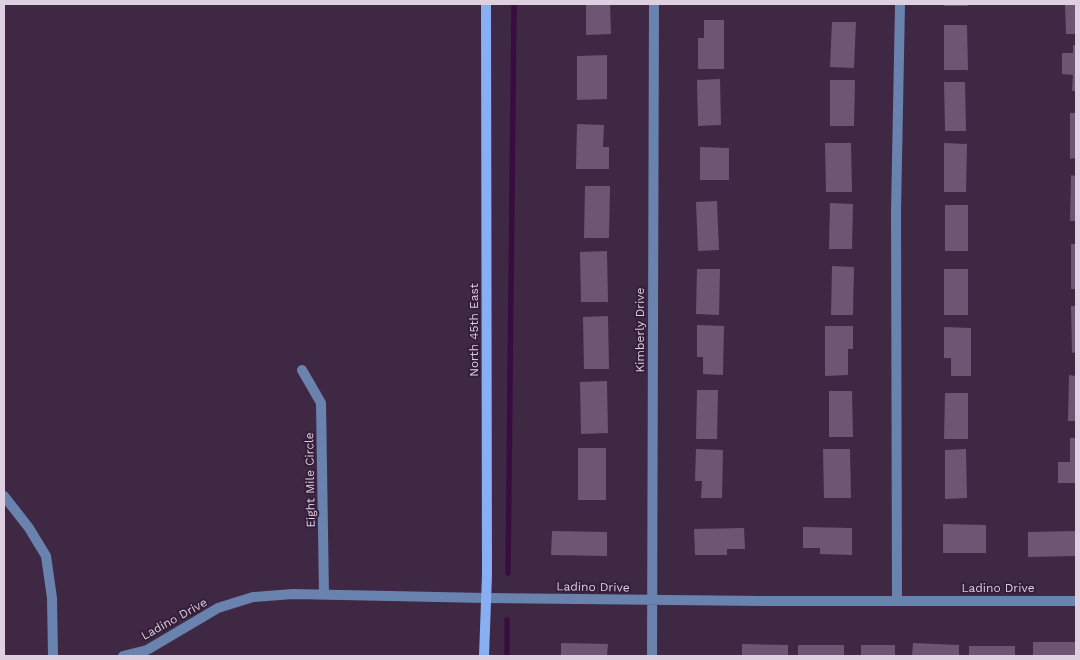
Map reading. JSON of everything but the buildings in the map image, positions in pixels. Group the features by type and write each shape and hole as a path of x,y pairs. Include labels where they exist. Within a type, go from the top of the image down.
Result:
{"main road":[{"name":"North 45th East","path":"484,656 486,598 486,4"}],"street":[{"name":"Kimberly Drive","path":"652,656 654,4"},
{"path":"897,600 896,212 900,4"},
{"name":"Eight Mile Circle","path":"302,370 321,403 324,595"},
{"path":"4,496 29,528 46,556 52,598 53,656"},
{"name":"Ladino Drive","path":"123,656 147,650 218,608 253,597 293,594 652,600 1076,601"}],"waterway":[{"path":"508,573 514,4"},
{"path":"507,620 507,656"}]}
